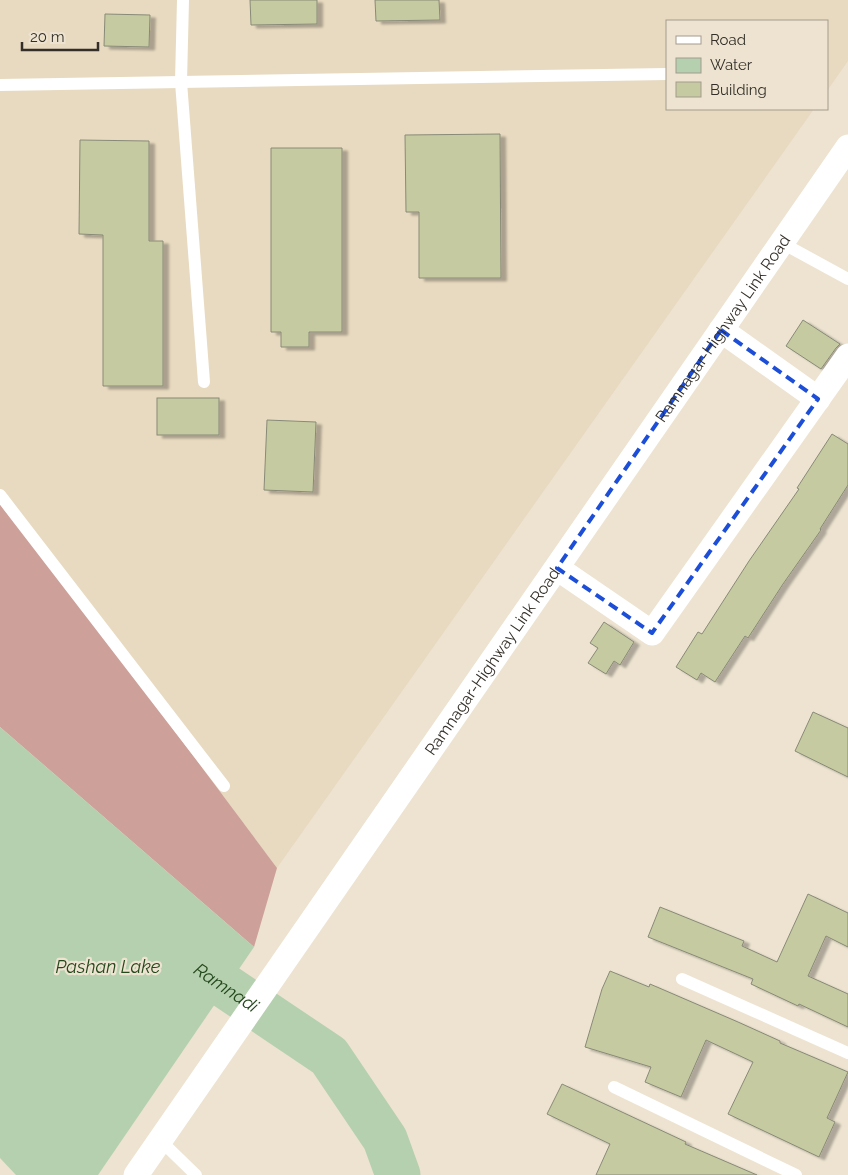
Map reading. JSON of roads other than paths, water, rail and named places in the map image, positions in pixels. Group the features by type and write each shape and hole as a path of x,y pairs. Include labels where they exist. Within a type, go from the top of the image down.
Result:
{"street":[{"name":"Ramnagar-Highway Link Road","path":"136,1175 848,147"},
{"path":"721,330 818,399"},
{"path":"557,568 652,633 848,356"}],"lane":[{"path":"183,0 180,82 204,382"},
{"path":"0,85 666,74"},
{"path":"782,243 848,279"},
{"path":"0,495 224,786"},
{"path":"682,978 848,1053"},
{"path":"614,1087 796,1175"},
{"path":"160,1140 196,1175"}],"water":[{"name":"Pashan Lake","path":"0,727 254,947 98,1175 16,1175 0,1158"}],"waterway":[{"name":"Ramnadi","path":"176,953 329,1056 385,1139 398,1175"}]}
